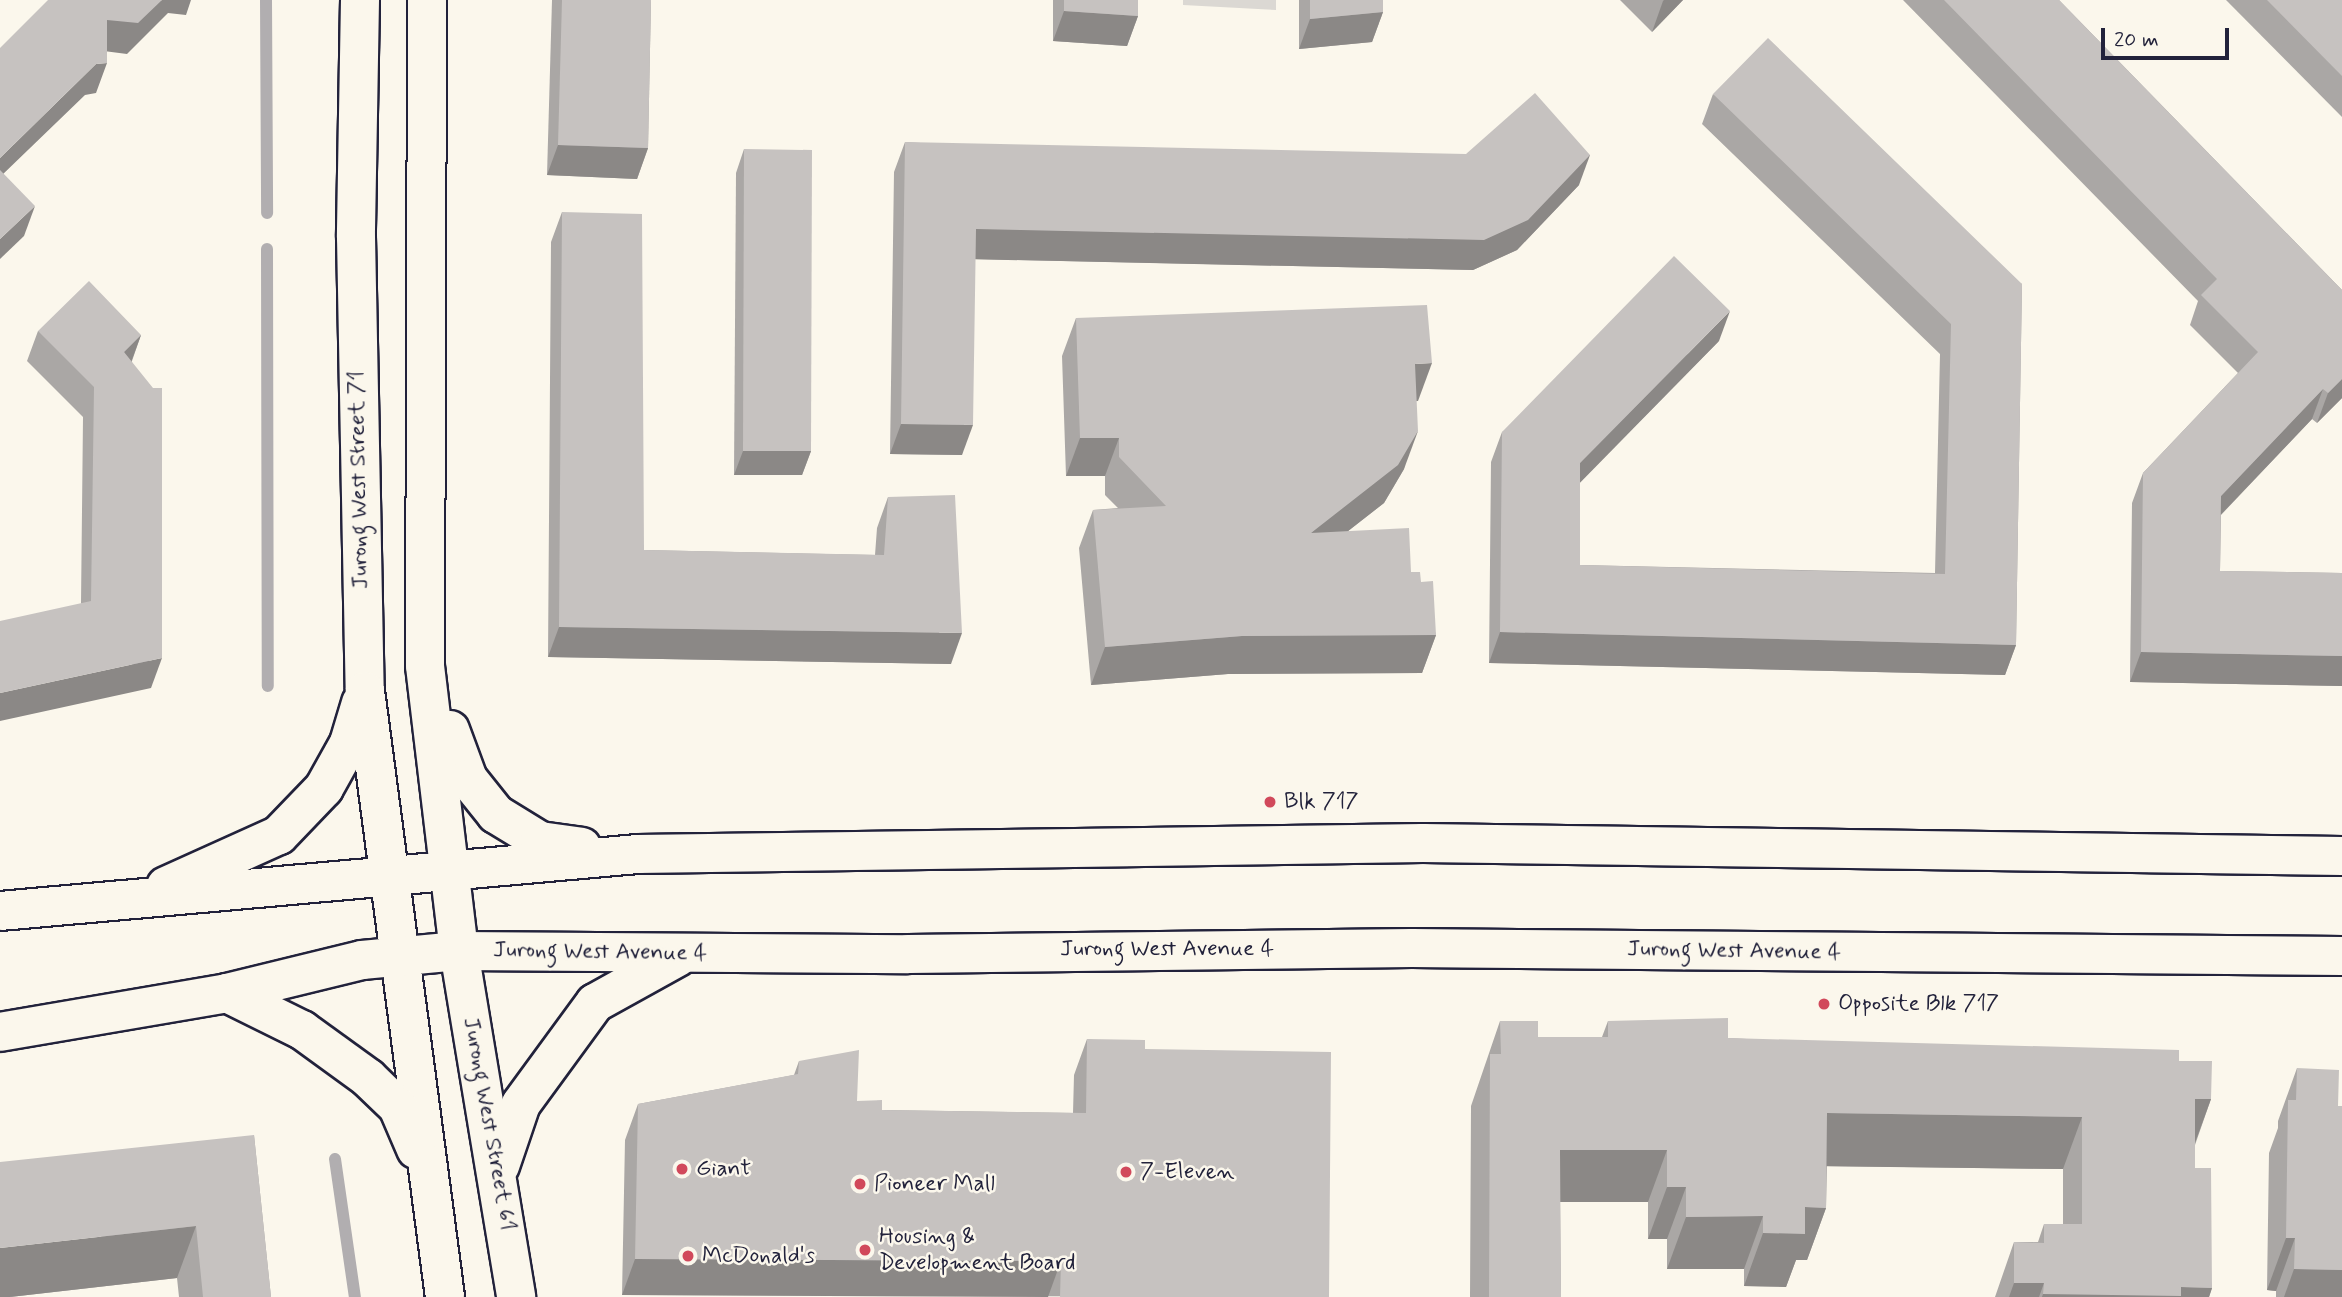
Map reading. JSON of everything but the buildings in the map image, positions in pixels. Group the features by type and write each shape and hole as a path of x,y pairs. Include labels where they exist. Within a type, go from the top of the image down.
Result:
{"main road":[{"name":"Jurong West Street 71","path":"360,0 357,278 365,691 399,958"},
{"path":"427,0 425,666 454,870 459,951"},
{"path":"425,666 468,779 496,814 540,841 636,855"},
{"path":"146,895 279,835 324,788 349,743 365,691"},
{"path":"0,911 146,895 636,855 1423,843 2342,856"},
{"name":"Jurong West Avenue 4","path":"0,1032 227,993 362,960 459,951 686,953 1412,948 2342,956"},
{"name":"Jurong West Street 61","path":"459,951 499,1170 516,1297"},
{"path":"499,1170 521,1104 595,1003 686,953"},
{"path":"399,958 445,1297"},
{"path":"227,993 331,1048 398,1107 432,1187"}],"shaded area":[{"path":"1183,0 1276,0 1276,10 1183,5"}],"waterway":[{"path":"266,0 267,213"},
{"path":"267,249 268,686"},
{"path":"335,1159 355,1297"}],"place":[{"name":"Blk 717","path":"1270,802"},
{"name":"Opposite Blk 717","path":"1824,1004"},
{"name":"Giant","path":"682,1169"},
{"name":"7-Eleven","path":"1126,1172"},
{"name":"Pioneer Mall","path":"860,1184"},
{"name":"Housing & Development Board","path":"865,1250"},
{"name":"McDonald's","path":"688,1256"}]}
